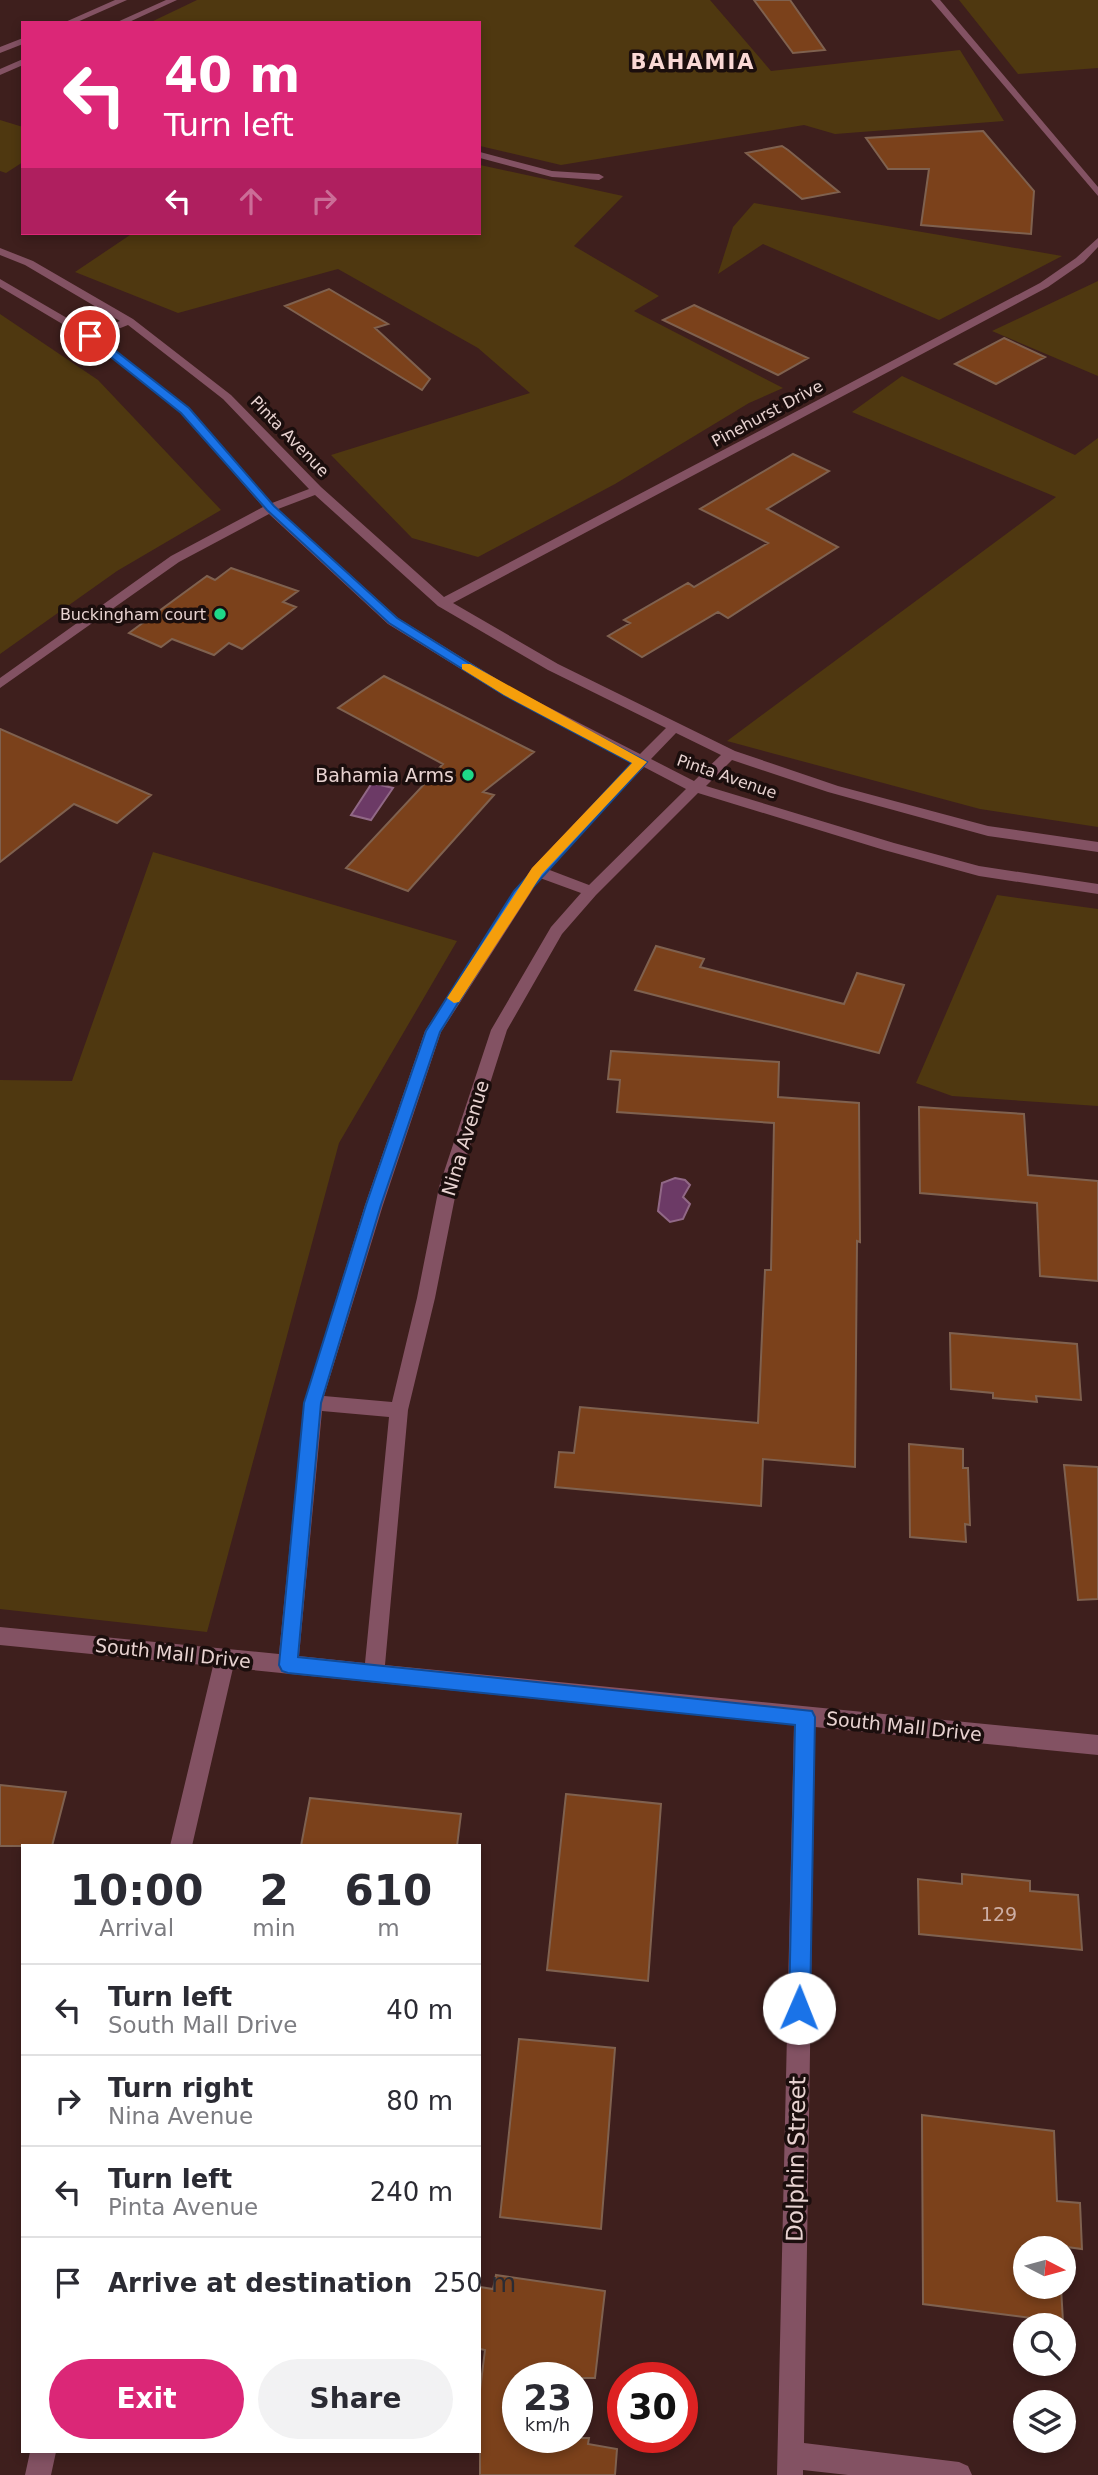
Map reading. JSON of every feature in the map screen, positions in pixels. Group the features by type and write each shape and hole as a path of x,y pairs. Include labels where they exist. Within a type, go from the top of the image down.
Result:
{"street":[{"path":"72,21 123,0"},
{"path":"124,21 173,0"},
{"path":"935,0 1098,193"},
{"path":"0,50 21,42"},
{"path":"0,57 21,63"},
{"path":"0,72 21,63"},
{"path":"481,155 552,174 599,177"},
{"name":"Pinehurst Drive","path":"443,603 1044,285 1080,260 1098,241"},
{"name":"Pinta Avenue","path":"0,251 29,263 129,321 227,397 317,490 443,603 553,667 730,754 833,789 988,831 1098,846"},
{"name":"Pinta Avenue","path":"0,282 90,336 185,411 271,508 393,621 508,692 640,762 696,788 889,847 979,871 1098,889"},
{"path":"90,336 129,321"},
{"path":"0,684 175,559 271,508 317,490"},
{"path":"288,1665 313,1403 373,1205 433,1031 537,871 673,728"},
{"name":"Nina Avenue","path":"374,1672 399,1410 426,1298 448,1187 499,1030 556,931 591,891 730,754"},
{"path":"537,871 591,891"},
{"path":"313,1403 399,1410"},
{"name":"South Mall Drive","path":"0,1636 1098,1745"},
{"path":"181,1844 225,1657"},
{"name":"Dolphin Street","path":"790,2465 805,1717"},
{"path":"38,2475 43,2453"},
{"path":"790,2465 959,2475"}],"shaded area":[{"path":"197,0 710,0 771,71 960,50 1004,121 835,134 804,125 561,165 481,146 481,21 153,21"},
{"path":"959,0 1098,0 1098,68 1018,74"},
{"path":"0,120 21,126 21,163 6,173 0,171"},
{"path":"481,165 623,196 574,246 659,296 634,311 783,388 749,403 615,484 478,557 412,538 331,455 530,393 478,348 338,269 178,313 75,272 130,235 481,235"},
{"path":"754,203 1062,256 939,320 763,244 718,274 733,227"},
{"path":"1098,281 1098,376 992,331"},
{"path":"0,314 98,380 221,510 117,571 0,654"},
{"path":"902,376 1075,455 1098,438 1098,827 980,809 727,741 1056,497 852,412"},
{"path":"372,783 393,788 371,820 351,815"},
{"path":"153,852 457,941 339,1143 207,1632 0,1609 0,1080 72,1081"},
{"path":"997,895 1098,909 1098,1106 952,1096 916,1083"},
{"path":"675,1178 685,1180 690,1185 683,1197 690,1204 683,1219 670,1222 658,1211 662,1183"}],"building":[{"path":"754,0 790,0 825,50 793,53"},
{"path":"983,131 1034,191 1031,234 921,225 929,169 888,169 866,138"},
{"path":"782,146 839,192 802,199 746,153"},
{"path":"329,289 388,324 375,328 430,379 422,390 285,306"},
{"path":"694,305 808,358 778,375 663,320"},
{"path":"1004,338 1045,357 996,384 955,364"},
{"path":"793,454 829,471 767,509 838,547 728,618 718,612 642,657 608,636 630,623 624,620 688,583 694,587 768,543 700,509"},
{"name":"Buckingham court","path":"231,568 298,591 283,602 296,607 242,649 229,643 214,655 172,639 161,647 129,633 207,576 215,580"},
{"name":"Bahamia Arms","path":"384,676 534,752 483,792 494,795 408,891 346,868 443,764 338,708"},
{"path":"0,729 151,795 117,823 74,804 0,862"},
{"path":"656,946 704,959 700,967 844,1004 857,973 904,985 879,1053 635,990"},
{"path":"611,1051 779,1062 778,1097 859,1103 860,1242 857,1241 855,1467 763,1459 761,1506 555,1487 559,1452 574,1453 580,1407 758,1423 765,1270 771,1270 774,1123 617,1112 620,1080 608,1079"},
{"path":"919,1107 1024,1114 1028,1175 1098,1181 1098,1281 1040,1276 1037,1203 920,1193"},
{"path":"950,1333 1077,1344 1081,1400 1036,1396 1037,1402 993,1398 993,1393 951,1389"},
{"path":"909,1444 963,1449 963,1468 968,1468 970,1525 965,1524 966,1542 910,1537"},
{"path":"1064,1465 1098,1467 1098,1599 1078,1600"},
{"path":"0,1785 66,1792 53,1844 0,1846"},
{"path":"566,1794 661,1804 648,1981 547,1970"},
{"path":"310,1798 461,1814 457,1844 301,1844"},
{"path":"962,1874 1030,1881 1030,1891 1078,1895 1082,1950 919,1934 918,1879 962,1884"},
{"path":"519,2039 615,2048 601,2229 500,2217"},
{"path":"922,2115 1054,2131 1057,2201 1080,2203 1082,2249 1076,2248 1076,2236 1013,2236 1013,2300 1062,2300 1062,2313 1013,2313 1013,2316 923,2304"},
{"path":"496,2275 605,2291 595,2378 593,2362 502,2362 502,2453 593,2453 593,2445 607,2447 607,2453 617,2453 615,2475 480,2475 481,2382 485,2350 481,2349 481,2287 493,2289"}],"slow traffic":[{"path":"454,998 519,894 537,871 640,762 508,692 466,666"}],"place":[{"name":"Buckingham court","path":"220,614"},
{"name":"Bahamia Arms","path":"468,775"}],"district":[{"name":"BAHAMIA","path":"693,62"}],"route":[{"path":"90,336 185,411 271,508 393,621 508,692 640,762 537,871 519,894 433,1031 373,1205 313,1403 288,1665 805,1717 799,2008"}]}
